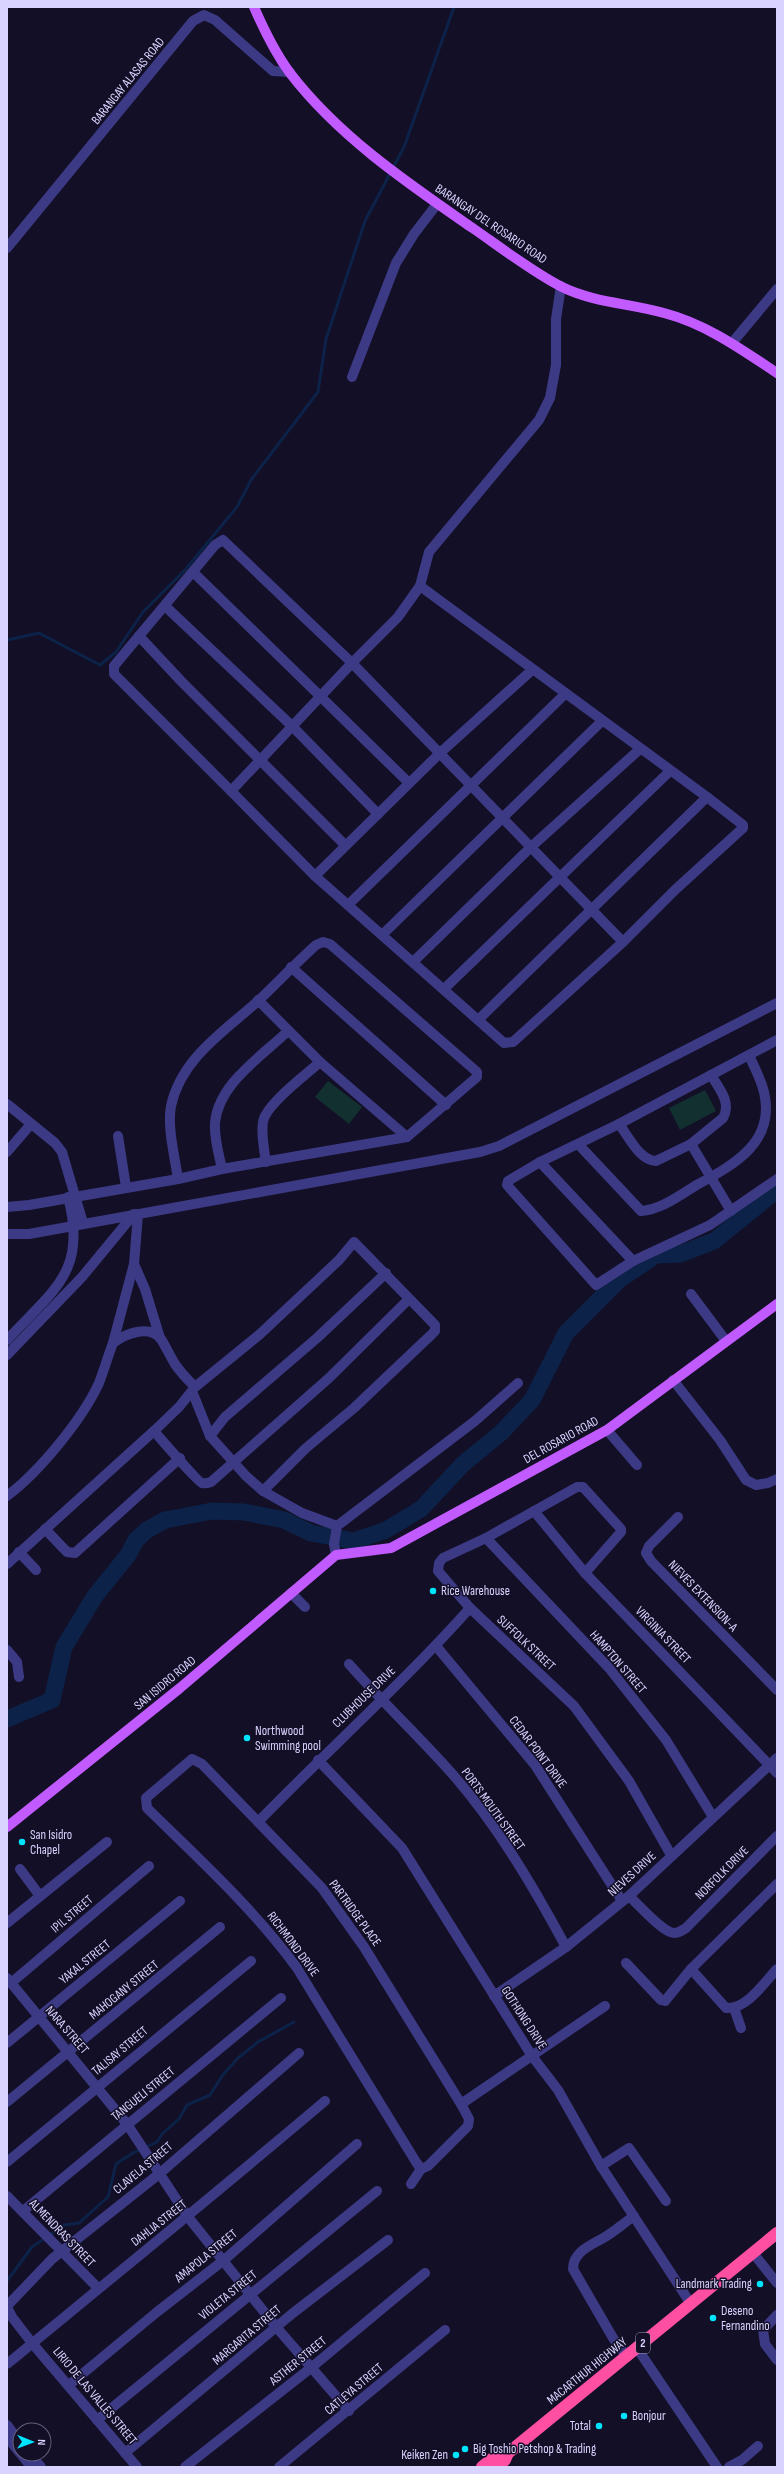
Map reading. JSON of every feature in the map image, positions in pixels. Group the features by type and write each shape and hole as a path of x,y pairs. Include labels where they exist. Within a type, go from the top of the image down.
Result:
{"highway":[{"name":"MACARTHUR HIGHWAY","path":"497,2467 505,2460 508,2453 777,2233"},
{"name":"MACARTHUR HIGHWAY","path":"482,2467 500,2453 508,2453"}],"main road":[{"name":"BARANGAY DEL ROSARIO ROAD","path":"254,7 267,36 290,72 310,97 383,164 438,204 561,286 607,303 644,308 687,320 732,343 777,373"},
{"name":"DEL ROSARIO ROAD","path":"336,1555 391,1548 608,1430 673,1380 777,1304"},
{"name":"SAN ISIDRO ROAD","path":"7,1827 180,1688 336,1555"}],"street":[{"name":"BARANGAY ALASAS ROAD","path":"7,248 193,21 204,15 215,20 274,71 290,72"},
{"path":"352,377 396,264 414,234 438,204"},
{"path":"231,791 352,663 398,617 420,586 429,552 539,420 550,398 556,365 556,319 561,286"},
{"path":"732,343 777,289"},
{"path":"420,586 743,825 743,828 664,900 623,942 513,1042 504,1043 315,876 114,674 114,666 215,545 223,540 352,663 623,942"},
{"path":"193,572 322,695 409,783"},
{"path":"165,606 292,726 378,814"},
{"path":"139,636 345,845"},
{"path":"315,876 440,753 532,670"},
{"path":"348,905 470,784 565,694"},
{"path":"382,935 602,721"},
{"path":"413,962 531,847 640,749"},
{"path":"444,989 670,771"},
{"path":"478,1020 707,798"},
{"path":"7,1207 178,1179 222,1169 407,1137 474,1082 477,1072 330,944 323,942 316,944 258,1000 205,1046 179,1085 171,1107 172,1144 178,1179"},
{"path":"291,967 446,1105"},
{"path":"258,1000 320,1062 407,1137"},
{"path":"7,1234 29,1234 455,1158 487,1150 499,1146 777,1003"},
{"path":"222,1169 216,1138 215,1122 225,1094 235,1082 288,1031"},
{"path":"777,1040 579,1145 540,1162 508,1181 508,1189 596,1284 633,1261 710,1224 777,1179"},
{"path":"579,1145 641,1211 652,1210 709,1178 745,1155 754,1145 763,1127 767,1108 764,1090 748,1055"},
{"path":"266,1162 263,1133 264,1117 320,1062"},
{"path":"619,1124 640,1153 650,1161 656,1161 691,1144 723,1118 726,1113 726,1100 711,1075"},
{"path":"7,1104 56,1143 62,1152 79,1224 69,1266 60,1283 7,1340"},
{"path":"7,1152 31,1124"},
{"path":"118,1136 126,1187"},
{"path":"691,1144 709,1178 731,1211"},
{"path":"540,1162 633,1261"},
{"path":"7,1496 32,1476 75,1422 99,1382 113,1343 134,1264 136,1214"},
{"path":"7,1355 82,1277 136,1214"},
{"path":"7,1564 154,1431 193,1389 259,1336 339,1260 354,1242 386,1273 409,1299 433,1321 435,1331 354,1408 306,1448 263,1491"},
{"path":"134,1264 145,1289 160,1338 175,1364 193,1389 210,1436 234,1463 263,1491 302,1513 337,1528"},
{"path":"210,1436 225,1418 317,1338 386,1273"},
{"path":"691,1294 726,1341"},
{"path":"154,1431 202,1484 211,1482 329,1378 409,1299"},
{"path":"113,1343 123,1336 141,1331 160,1338"},
{"path":"673,1380 720,1440 746,1480 756,1485 768,1483 777,1479"},
{"path":"336,1555 334,1544 337,1528 475,1421 518,1383"},
{"path":"608,1430 637,1465"},
{"path":"45,1529 67,1552 75,1553 180,1458"},
{"name":"SUFFOLK STREET","path":"585,1573 617,1538 621,1529 583,1487 577,1487 486,1538 442,1558 438,1566 438,1571 470,1608 574,1706 629,1781 671,1855"},
{"name":"VIRGINIA STREET","path":"534,1511 585,1573 773,1762 777,1773"},
{"name":"NIEVES EXTENSION-A","path":"678,1517 649,1546 646,1553 777,1690"},
{"name":"HAMPTON STREET","path":"486,1538 609,1668 666,1740 713,1817"},
{"path":"19,1552 36,1570"},
{"path":"291,1593 305,1607"},
{"name":"CLUBHOUSE DRIVE","path":"258,1822 318,1760 436,1646 470,1608"},
{"name":"CEDAR POINT DRIVE","path":"436,1646 535,1765 626,1898 668,1931 674,1933 686,1928"},
{"path":"7,1650 17,1662 19,1677"},
{"name":"PORTS MOUTH STREET","path":"349,1664 380,1699 454,1776 479,1808 527,1879 566,1947"},
{"name":"PARTRIDGE PLACE","path":"184,1766 192,1759 196,1759 322,1888 364,1947 461,2104 469,2119 468,2126 428,2166 421,2169"},
{"name":"GOTHONG DRIVE","path":"318,1760 402,1848 532,2056 558,2090 601,2166 691,2304"},
{"name":"NIEVES DRIVE","path":"494,1996 566,1947 626,1898 773,1762"},
{"name":"RICHMOND DRIVE","path":"184,1766 146,1798 147,1808 256,1916 278,1941 297,1968 421,2169"},
{"name":"NORFOLK DRIVE","path":"686,1928 777,1836"},
{"path":"7,1923 107,1842"},
{"name":"IPIL STREET","path":"9,1980 149,1866"},
{"path":"20,1869 40,1896"},
{"path":"626,1963 662,2000 665,2001 691,1968 777,1884"},
{"name":"YAKAL STREET","path":"7,2043 180,1901"},
{"name":"MAHOGANY STREET","path":"7,2102 220,1927"},
{"name":"TALISAY STREET","path":"7,2162 251,1961"},
{"path":"691,1968 726,2008 734,2008 750,1998 777,1970"},
{"name":"NARA STREET","path":"9,1980 98,2086 127,2124 188,2217 251,2292 277,2328 349,2411"},
{"name":"TANGUELI STREET","path":"23,2211 281,1998"},
{"path":"461,2104 605,2006"},
{"path":"734,2008 741,2028"},
{"name":"CLAVELA STREET","path":"32,2343 12,2317 8,2300 52,2258 59,2248 159,2174 299,2053"},
{"name":"DAHLIA STREET","path":"7,2364 98,2288 188,2217 326,2101"},
{"name":"AMAPOLA STREET","path":"69,2385 157,2312 224,2260 357,2144"},
{"path":"601,2166 629,2148 666,2201"},
{"path":"411,2184 421,2169"},
{"name":"VIOLETA STREET","path":"97,2420 251,2292 377,2191"},
{"name":"ALMENDRAS STREET","path":"7,2196 98,2288"},
{"path":"627,2357 613,2338 573,2269 573,2265 583,2249 606,2237 634,2216"},
{"name":"MARGARITA STREET","path":"125,2453 277,2328 293,2313 388,2240"},
{"path":"753,2253 777,2283"},
{"name":"ASTHER STREET","path":"185,2467 312,2367 425,2273"},
{"path":"777,2315 763,2330 765,2344 777,2360"},
{"name":"CATLEYA STREET","path":"279,2467 349,2411 445,2330"},
{"name":"LIRIO DE LAS VALLES STREET","path":"32,2343 137,2467"},
{"path":"637,2348 717,2467"},
{"path":"729,2467 742,2460 758,2446"}],"green space":[{"path":"328,1081 362,1107 349,1124 315,1097"},
{"path":"705,1090 716,1111 680,1130 669,1108"}],"waterway":[{"path":"7,640 39,633 100,665 116,652 143,612 185,570 237,507 251,480 318,392 326,339 365,221 404,147 454,7"},
{"path":"7,1719 52,1700 64,1647 95,1596 128,1555 136,1540 147,1530 165,1520 212,1511 244,1512 284,1520 311,1533 354,1541 386,1530 421,1509 463,1464 502,1432 532,1400 566,1333 619,1280 656,1255 680,1254 714,1241 777,1190"},
{"path":"7,2281 32,2247 64,2225 79,2223 108,2197 116,2164 133,2153 157,2142 162,2134 179,2119 187,2105 210,2095 222,2076 238,2058 258,2042 294,2022"}],"place":[{"name":"Rice Warehouse","path":"433,1591"},
{"name":"Northwood Swimming pool","path":"247,1738"},
{"name":"San Isidro Chapel","path":"22,1842"},
{"name":"Landmark Trading","path":"760,2284"},
{"name":"Deseno Fernandino","path":"713,2318"},
{"name":"Bonjour","path":"624,2416"},
{"name":"Total","path":"599,2426"},
{"name":"Big Toshio Petshop & Trading","path":"465,2449"},
{"name":"Keiken Zen","path":"456,2455"}]}
